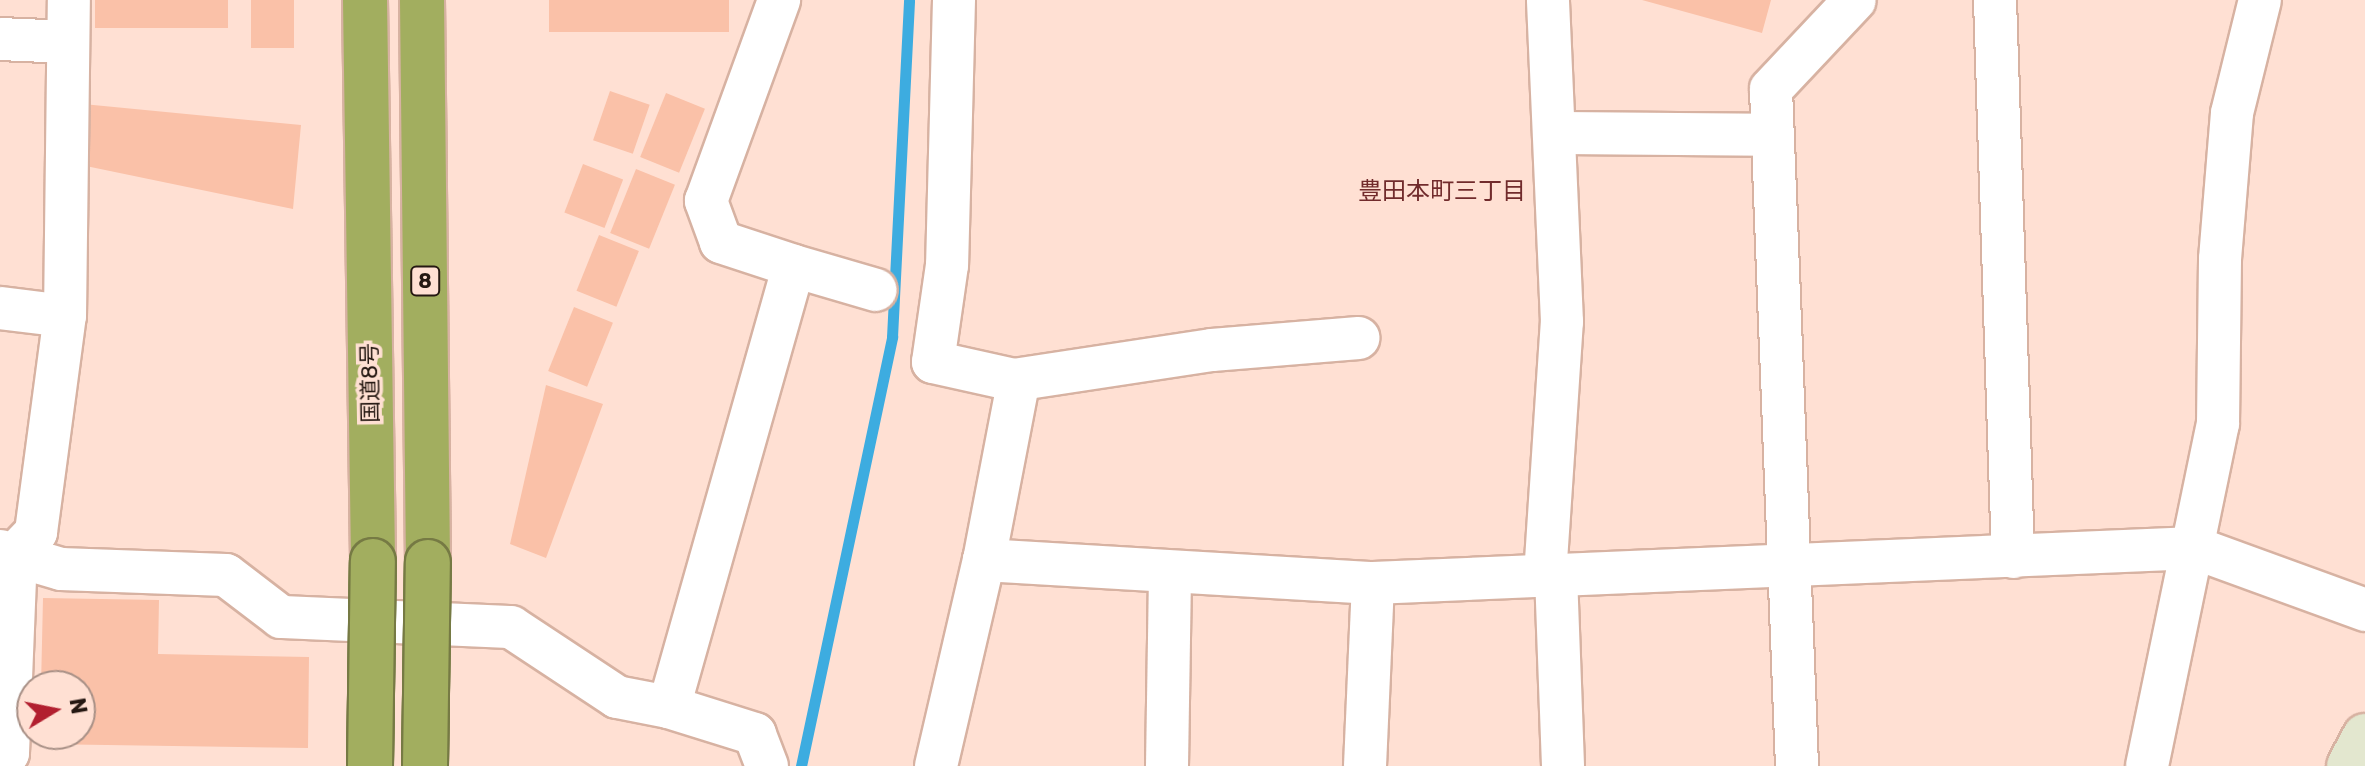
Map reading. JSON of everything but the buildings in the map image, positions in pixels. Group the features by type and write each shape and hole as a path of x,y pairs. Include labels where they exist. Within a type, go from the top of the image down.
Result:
{"highway":[{"name":"国道8号","path":"365,0 373,561 370,766"},
{"name":"8","path":"422,0 428,562 425,766"}],"street":[{"path":"8,552 36,532 65,316 69,0"},
{"path":"779,0 706,201 721,242 876,290"},
{"path":"954,0 947,265 933,362 1014,380 1212,350 1359,338"},
{"path":"1548,0 1562,322 1551,576 1563,766"},
{"path":"1797,766 1771,89 1855,0"},
{"path":"1995,0 2013,557"},
{"path":"2147,766 2195,548 2218,424 2220,259 2232,113 2260,0"},
{"path":"0,39 68,42"},
{"path":"1554,133 1773,135"},
{"path":"669,707 794,266"},
{"path":"0,308 65,316"},
{"path":"936,766 984,560 1014,380"},
{"path":"984,560 1373,583 2195,548 2365,610"},
{"path":"8,552 61,569 226,575 281,617 511,627 617,697 669,707 755,734 767,766"},
{"path":"0,759 8,753 8,552"},
{"path":"1167,766 1170,572"},
{"path":"1365,766 1373,583"},
{"path":"2349,766 2365,736"}],"waterway":[{"path":"801,766 892,337 909,0"}],"district":[{"name":"豊田本町三丁目","path":"1442,192"}]}
